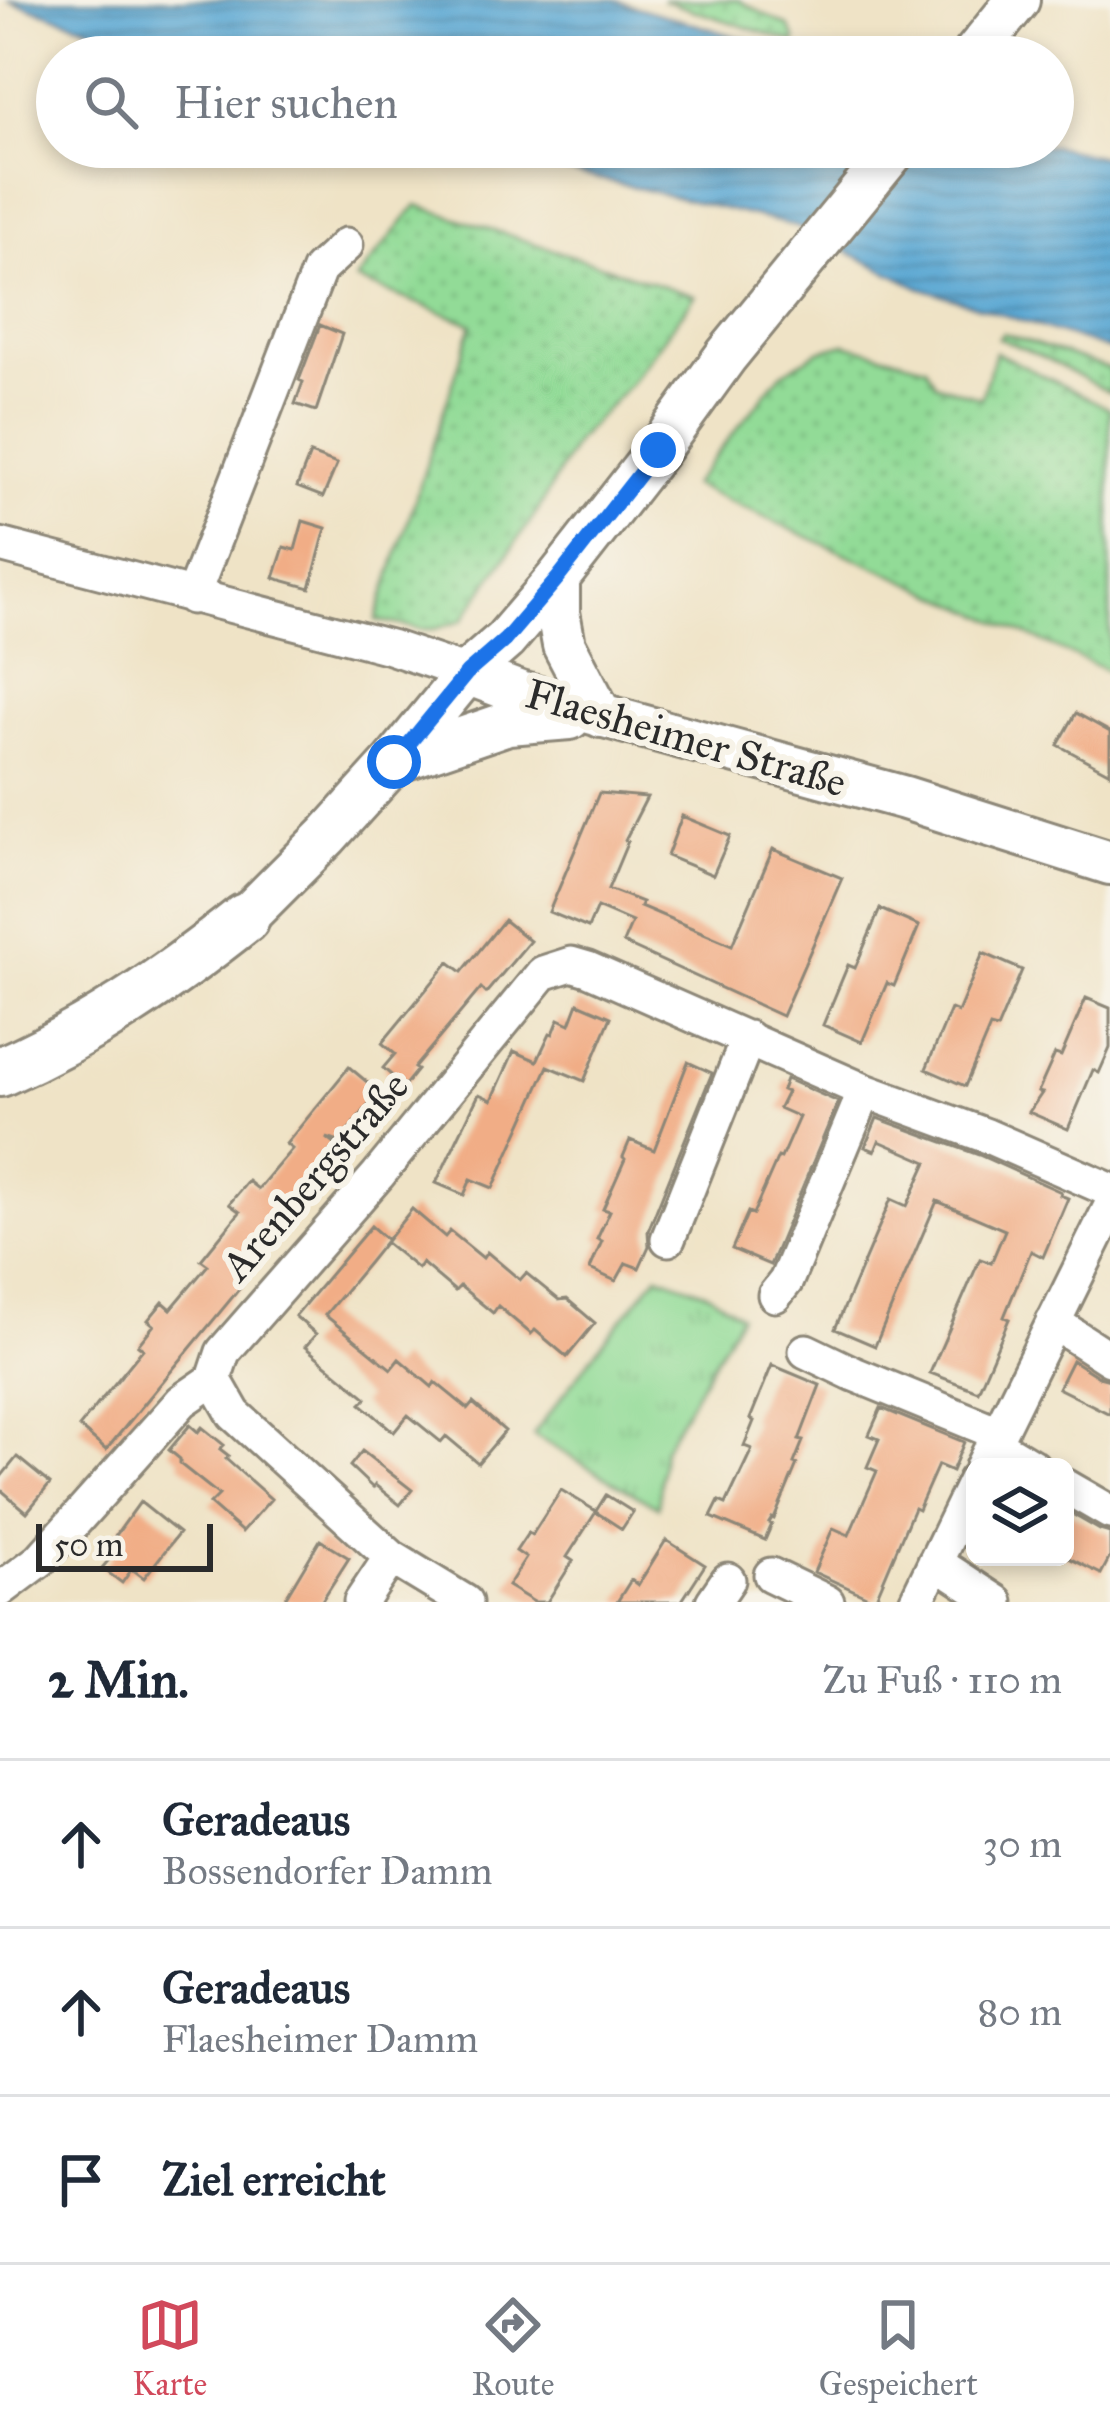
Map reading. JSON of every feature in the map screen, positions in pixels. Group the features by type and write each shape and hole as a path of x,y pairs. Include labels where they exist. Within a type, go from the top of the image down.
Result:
{"highway":[{"path":"0,1072 143,995 245,918"}],"main road":[{"path":"989,36 1018,0"},
{"path":"245,918 327,836 467,673 505,640 558,578 776,293 880,168"},
{"path":"394,762 508,723 602,716 564,645 558,578"},
{"name":"Flaesheimer Straße","path":"467,673 520,693 905,798 1110,863"}],"street":[{"path":"192,597 319,270 346,245"},
{"name":"Flaesheimer Straße","path":"0,545 390,647 467,673"},
{"name":"Arenbergstraße","path":"0,1590 40,1560 182,1401 214,1379 223,1352 378,1175 543,973 571,964 588,969 1110,1190"},
{"path":"668,1238 748,1037"},
{"path":"775,1295 787,1281 866,1090"},
{"path":"806,1351 991,1448 1110,1208"},
{"path":"1053,1322 1110,1359"},
{"path":"214,1379 234,1414 392,1557 465,1602"},
{"path":"1074,1491 1110,1512"},
{"path":"916,1602 966,1498"},
{"path":"361,1602 392,1557"},
{"path":"935,1562 996,1602"},
{"path":"771,1575 826,1602"}],"green space":[{"path":"662,0 738,0 789,27 794,36 773,36"},
{"path":"417,205 695,296 630,384 576,441 539,509 462,621 434,629 376,620 472,324 356,280"},
{"path":"1003,333 1110,369 1110,393 998,338"},
{"path":"845,344 926,366 935,383 981,398 995,352 1110,409 1110,672 692,485 781,374 819,351"},
{"path":"658,1275 708,1293 740,1315 663,1450 658,1507 533,1435"}],"water":[{"path":"7,0 613,0 734,36 117,36"},
{"path":"1074,151 1110,159 1110,350 919,287 795,226 557,168 1074,168"}],"building":[{"path":"320,325 342,334 316,411 295,404"},
{"path":"310,454 337,464 323,497 297,487"},
{"path":"303,521 326,528 310,588 274,578 284,547 295,550"},
{"path":"1076,713 1110,732 1110,773 1058,745"},
{"path":"599,793 647,797 608,889 732,945 773,849 842,878 782,1016 623,943 632,922 597,907 588,928 549,912"},
{"path":"682,816 730,836 713,875 667,856"},
{"path":"880,909 919,926 894,986 887,983 862,1042 823,1025 848,965 855,968"},
{"path":"504,920 530,941 486,993 481,988 404,1086 383,1068 395,1054 382,1043 449,962 462,972"},
{"path":"983,953 1022,970 965,1086 926,1069 951,1009 958,1012"},
{"path":"1086,998 1110,1008 1110,1048 1099,1073 1093,1070 1068,1129 1029,1112"},
{"path":"578,1003 611,1017 584,1081 548,1066 493,1188 471,1179 464,1195 436,1183 479,1094 492,1100 514,1051 537,1061 559,1019 570,1024"},
{"path":"688,1062 712,1073 648,1231 649,1246 639,1268 626,1263 616,1281 590,1269 610,1211 603,1209 630,1140 654,1150"},
{"path":"349,1067 379,1092 339,1142 327,1138 336,1145 316,1170 323,1175 238,1276 245,1282 106,1450 79,1427 143,1349 138,1345 154,1325 148,1320 163,1302 171,1309 208,1265 201,1260 240,1212 229,1204 248,1181 258,1189 292,1149 286,1144"},
{"path":"786,1079 838,1102 770,1265 732,1249 799,1117 779,1108 787,1092 782,1090"},
{"path":"877,1118 979,1155 1068,1198 1043,1257 1031,1251 978,1391 930,1373 980,1259 991,1263 1005,1230 937,1201 875,1346 835,1329 891,1199 907,1206 927,1162 879,1141 875,1151 865,1147"},
{"path":"412,1209 445,1237 450,1231 483,1258 487,1252 520,1280 526,1273 595,1323 567,1357 498,1306 493,1313 460,1286 455,1291 422,1263 418,1269 385,1242 325,1315 391,1369 399,1359 468,1409 473,1403 505,1431 478,1463 446,1436 441,1442 408,1415 394,1432 361,1404 367,1398 305,1347 316,1334 295,1316 371,1226 387,1240"},
{"path":"1072,1360 1110,1380 1110,1414 1058,1388"},
{"path":"772,1365 820,1385 799,1440 803,1441 797,1464 765,1540 711,1517 719,1501 726,1504 752,1449 744,1446 754,1421 750,1419"},
{"path":"881,1408 964,1442 952,1471 938,1465 875,1600 814,1572 833,1528 849,1535 877,1471 867,1467 879,1439 869,1435"},
{"path":"190,1425 198,1432 202,1427 224,1445 220,1449 229,1456 226,1459 271,1499 242,1532 210,1504 219,1495 169,1450"},
{"path":"362,1451 412,1490 400,1505 350,1466"},
{"path":"17,1457 50,1484 27,1512 0,1489 0,1478"},
{"path":"561,1490 596,1511 606,1495 633,1512 622,1529 596,1512 567,1557 573,1561 547,1602 534,1602 508,1586 526,1558 516,1551"},
{"path":"140,1502 179,1533 144,1578 132,1569 122,1583 102,1568 113,1555 106,1549"},
{"path":"1074,1515 1110,1533 1110,1557 1101,1574 1074,1560"},
{"path":"320,1540 349,1558 321,1602 283,1602"},
{"path":"666,1540 705,1565 681,1602 617,1602 631,1580 638,1585"}],"route":[{"path":"394,762 467,673 505,640 558,578 658,450"}]}
